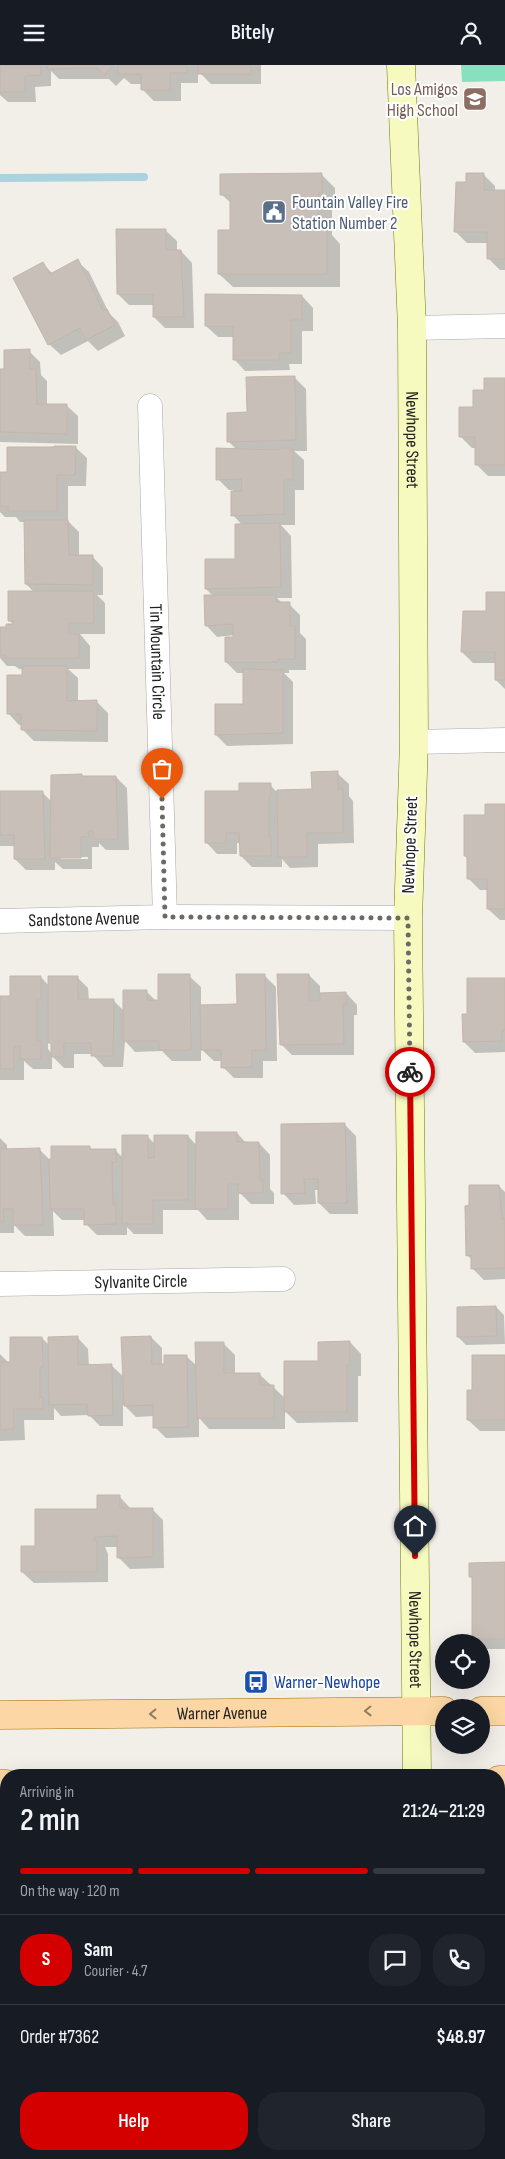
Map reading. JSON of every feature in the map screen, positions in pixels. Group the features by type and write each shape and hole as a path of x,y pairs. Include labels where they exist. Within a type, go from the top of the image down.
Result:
{"main road":[{"name":"Warner Avenue","path":"0,1715 435,1711"},
{"path":"490,1711 505,1711"}],"street":[{"name":"Newhope Street","path":"400,65 412,328 414,742 408,918 417,1769"},
{"path":"412,328 505,326"},
{"name":"Tin Mountain Circle","path":"150,406 165,917"},
{"path":"414,742 505,740"},
{"name":"Sandstone Avenue","path":"0,921 165,917 408,918"},
{"name":"Sylvanite Circle","path":"0,1284 283,1279"}],"green space":[{"path":"461,65 505,65 505,81 462,82"}],"building":[{"path":"0,65 41,65 41,75 25,76 25,92 0,92"},
{"path":"47,65 113,66 104,75 97,68 47,69"},
{"path":"118,65 187,65 187,73 170,73 170,90 141,90 141,74 118,74"},
{"path":"198,65 251,65 251,74 198,74"},
{"name":"Fountain Valley Fire Station Number 2","path":"322,173 322,193 319,193 319,229 327,229 327,274 218,274 218,230 230,230 230,195 220,195 220,174"},
{"path":"466,173 484,173 484,190 505,190 505,259 487,259 487,232 454,232 456,182 466,182"},
{"path":"116,229 166,229 166,250 181,250 184,317 153,317 153,294 117,294"},
{"path":"78,259 103,311 107,309 115,325 86,340 80,328 48,345 13,278 43,262 50,274"},
{"path":"205,294 302,295 302,320 291,320 291,353 279,353 279,360 233,360 233,326 205,326"},
{"path":"30,349 30,369 36,369 37,404 67,404 67,434 0,432 0,369 4,369 4,350"},
{"path":"295,376 296,440 227,442 227,413 247,412 246,377"},
{"path":"484,378 505,378 505,465 475,465 475,437 459,437 459,407 473,407 473,390 484,390"},
{"path":"76,446 75,475 57,475 57,511 8,511 8,507 0,506 0,472 7,472 7,447"},
{"path":"216,448 279,450 279,448 293,448 293,480 284,480 284,514 231,516 231,491 242,491 241,479 216,480"},
{"path":"24,520 68,520 69,555 93,555 93,585 25,584"},
{"path":"280,523 281,587 205,589 205,559 235,559 235,524"},
{"path":"8,591 94,591 94,623 69,623 69,634 79,634 79,658 6,658 6,655 0,655 0,627 6,627 6,624 13,624 13,621 8,621"},
{"path":"486,592 505,592 505,680 495,680 495,652 461,652 463,611 486,611"},
{"path":"204,595 276,595 276,602 290,602 290,626 295,626 295,659 278,659 278,662 225,662 225,637 233,637 233,624 205,626"},
{"path":"22,666 67,666 67,701 97,700 97,731 21,730 21,714 7,714 7,675 22,675"},
{"path":"243,669 283,670 283,733 215,735 215,704 243,704"},
{"path":"338,771 338,789 343,789 343,833 307,833 307,857 278,857 277,790 312,789 311,772"},
{"path":"82,774 82,776 116,776 118,839 93,839 93,831 88,831 89,837 81,837 81,858 50,858 51,775"},
{"path":"239,783 271,783 271,796 269,796 269,837 271,837 271,856 240,856 239,833 226,833 226,843 205,843 205,791 239,791"},
{"path":"0,791 43,791 45,859 14,859 14,835 0,835"},
{"path":"485,804 505,804 505,909 487,909 487,879 467,879 467,856 464,856 464,815 485,815"},
{"path":"158,974 190,974 191,1050 159,1050 159,1041 123,1041 123,990 147,990 147,1000 158,1000"},
{"path":"236,974 265,974 266,1050 252,1050 252,1067 221,1068 221,1050 201,1050 200,1005 237,1004"},
{"path":"277,974 309,974 309,1001 320,1001 320,993 346,992 346,1004 343,1004 344,1044 280,1045"},
{"path":"10,976 41,976 41,1000 37,1000 37,1041 41,1041 41,1059 20,1059 20,1046 14,1046 14,1069 0,1069 0,996 10,996"},
{"path":"48,976 78,976 78,999 114,999 113,1056 91,1056 91,1043 64,1043 64,1057 51,1057 51,1043 48,1043"},
{"path":"467,978 505,978 505,1030 502,1030 502,1041 463,1042 462,1014 467,1014"},
{"path":"345,1123 347,1203 318,1203 318,1179 304,1179 305,1193 281,1194 281,1124"},
{"path":"196,1132 237,1132 237,1142 259,1142 260,1180 263,1180 263,1193 238,1193 238,1184 228,1184 228,1209 195,1209"},
{"path":"122,1135 148,1135 148,1158 154,1158 154,1135 188,1135 188,1200 153,1200 153,1224 122,1224"},
{"path":"51,1146 90,1146 90,1149 116,1149 116,1162 112,1162 113,1204 116,1204 116,1224 84,1225 84,1209 50,1209 49,1159 51,1159"},
{"path":"40,1148 43,1225 13,1225 13,1209 3,1209 4,1222 0,1222 0,1149"},
{"path":"469,1185 499,1185 502,1219 505,1219 505,1268 471,1269 471,1255 466,1256 465,1206 469,1205"},
{"path":"496,1306 497,1336 457,1337 457,1307"},
{"path":"78,1336 78,1365 112,1364 113,1415 88,1416 87,1404 49,1405 48,1337"},
{"path":"151,1336 152,1364 164,1364 164,1355 187,1355 188,1427 153,1428 153,1405 124,1406 121,1337"},
{"path":"10,1337 42,1337 43,1367 40,1367 40,1398 43,1397 43,1409 14,1409 14,1429 0,1430 0,1362 10,1362"},
{"path":"350,1341 350,1365 347,1365 347,1412 284,1412 284,1361 318,1361 318,1342"},
{"path":"195,1342 224,1342 224,1373 260,1373 260,1385 274,1385 274,1418 197,1418"},
{"path":"472,1355 505,1355 505,1420 467,1420 467,1390 472,1390"},
{"path":"97,1495 120,1495 120,1508 153,1508 153,1557 117,1558 117,1536 94,1537 94,1541 97,1541 97,1572 21,1572 21,1546 35,1546 35,1509 97,1509"},
{"path":"505,1562 505,1639 490,1639 490,1634 472,1634 472,1577 469,1577 469,1563"}],"waterway":[{"path":"0,178 144,177"}],"way so far":[{"path":"162,799 165,917 408,918 410,1072"}],"place":[{"name":"Los Amigos High School","path":"475,99"},
{"name":"Fountain Valley Fire Station Number 2","path":"274,212"},
{"name":"Warner-Newhope","path":"256,1682"}],"route":[{"path":"410,1072 415,1556"}]}
